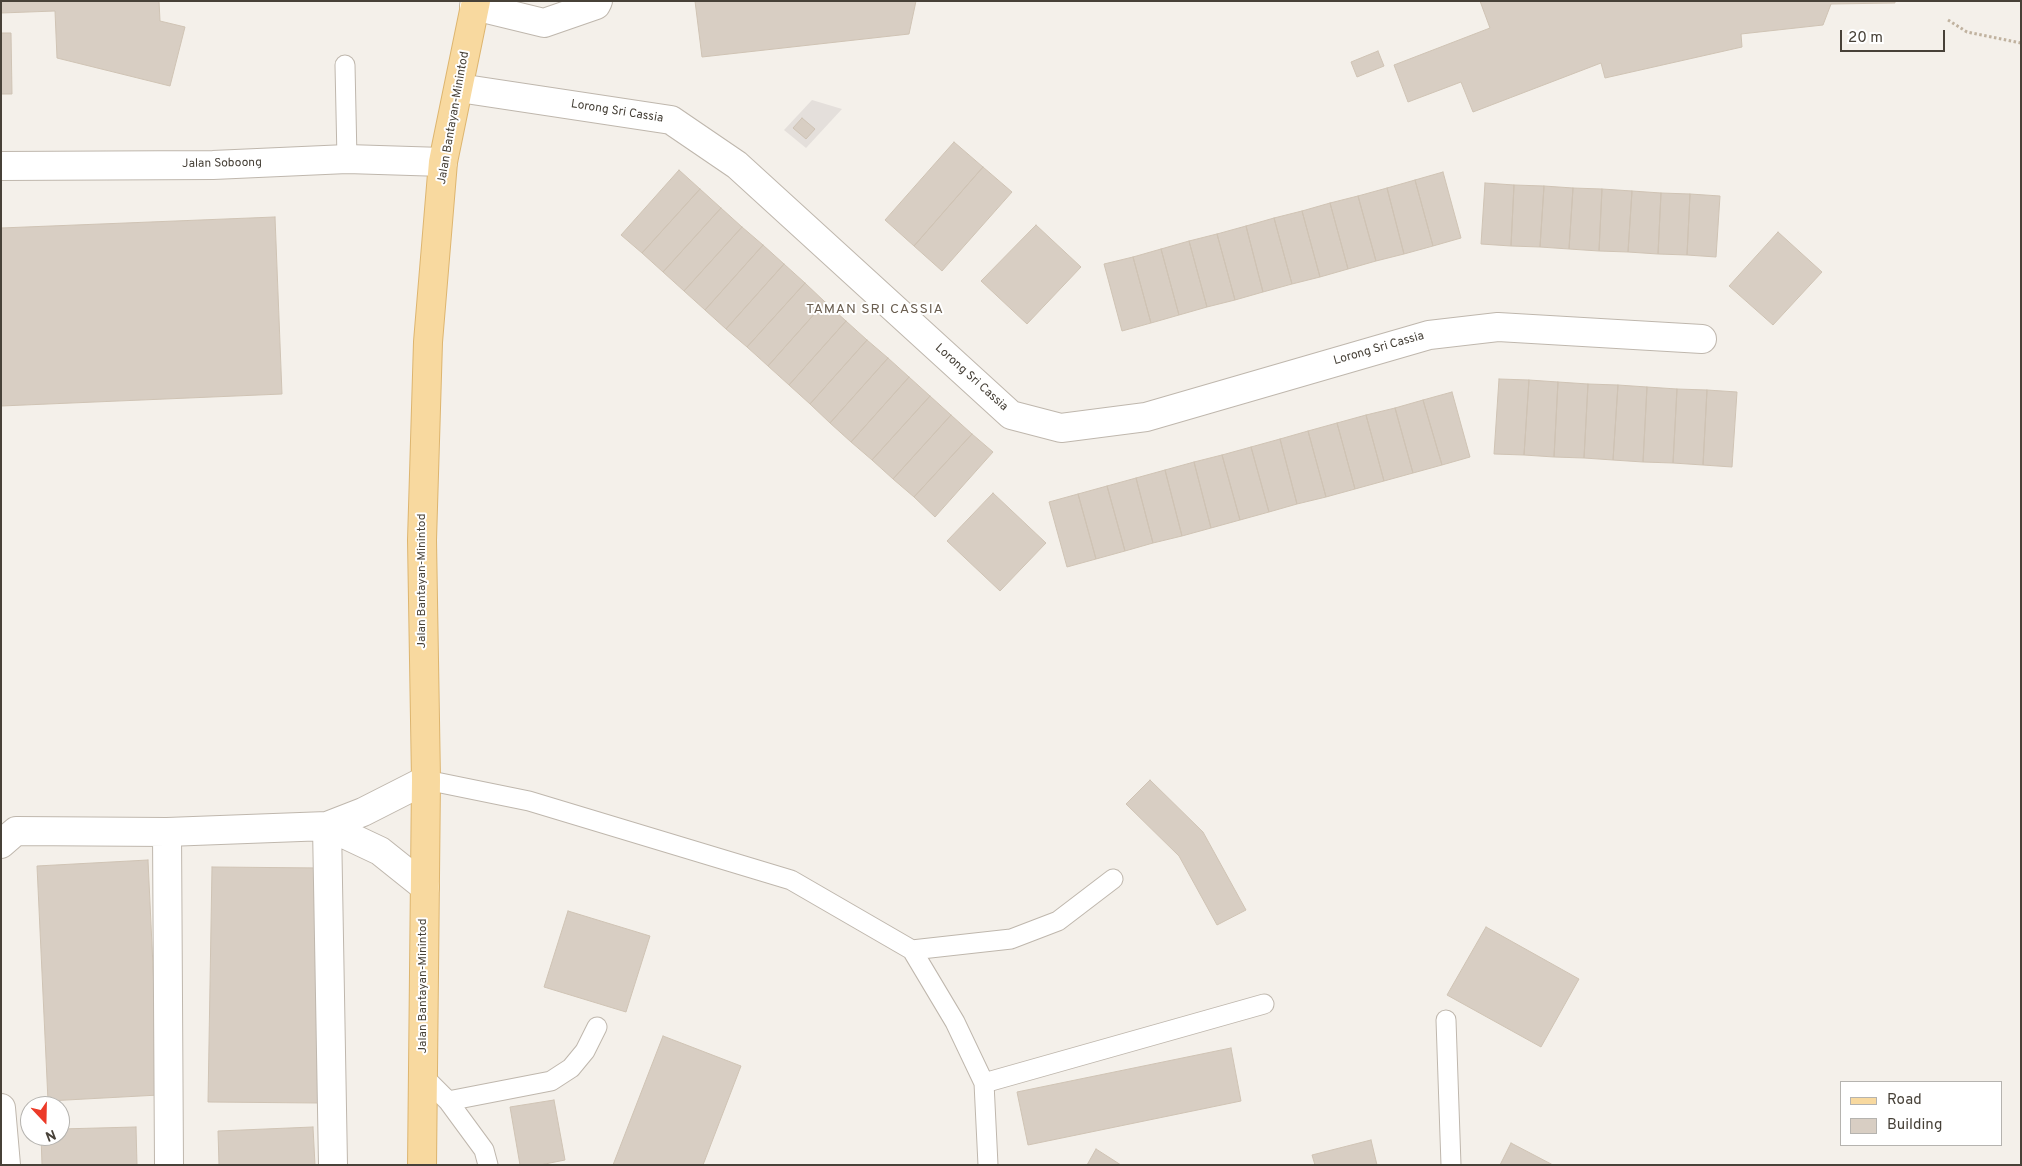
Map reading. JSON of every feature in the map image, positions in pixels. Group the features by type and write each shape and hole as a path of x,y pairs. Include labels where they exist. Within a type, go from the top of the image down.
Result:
{"main road":[{"name":"Jalan Bantayan-Minintod","path":"422,1165 426,780 422,540 428,342 443,162 475,4"}],"street":[{"path":"475,4 544,23 596,5 598,1"},
{"name":"Lorong Sri Cassia","path":"459,88 671,120 737,165 1012,415 1061,428 1146,417 1429,335 1498,327 1702,339"},
{"name":"Jalan Soboong","path":"1,166 213,165 347,160 443,162"},
{"path":"1,844 16,831 167,832 327,826 363,812 426,780"},
{"path":"327,826 380,851 424,887"},
{"path":"327,826 333,1165"},
{"path":"167,832 169,1165"},
{"path":"1,1108 6,1165"}],"lane":[{"path":"345,65 347,160"},
{"path":"426,780 529,801 791,880 912,950 955,1022 984,1083 988,1165"},
{"path":"912,950 1011,939 1058,921 1113,879"},
{"path":"984,1083 1264,1004"},
{"path":"1446,1020 1451,1165"},
{"path":"448,1101 552,1081 576,1063 585,1051 597,1027"},
{"path":"423,1076 448,1101 484,1150 488,1165"}],"path":[{"path":"1948,20 1967,32 2021,43"}],"shaded area":[{"path":"812,100 842,109 806,148 784,130"}],"building":[{"path":"1,1 159,1 160,21 185,27 170,86 57,58 55,11 1,13"},
{"path":"695,1 916,1 909,34 702,57"},
{"path":"1480,1 1895,1 1895,3 1831,4 1823,25 1741,34 1742,47 1605,78 1601,63 1473,112 1461,82 1408,102 1394,65 1490,28"},
{"path":"1,33 11,33 12,94 1,94"},
{"path":"1378,51 1384,66 1357,77 1351,62"},
{"path":"802,118 815,129 806,139 793,128"},
{"path":"954,142 983,167 914,246 885,220"},
{"path":"983,167 1012,192 942,271 914,246"},
{"path":"679,170 700,189 642,253 621,235"},
{"path":"1443,172 1461,238 1433,246 1415,180"},
{"path":"1415,180 1433,246 1404,254 1387,188"},
{"path":"1485,183 1514,185 1511,246 1481,244"},
{"path":"1514,185 1544,186 1540,247 1511,246"},
{"path":"1544,186 1573,188 1569,249 1540,247"},
{"path":"1387,188 1404,254 1376,261 1358,196"},
{"path":"1573,188 1602,189 1599,251 1569,249"},
{"path":"700,189 721,208 663,272 642,253"},
{"path":"1602,189 1632,191 1628,252 1599,251"},
{"path":"1632,191 1661,193 1658,254 1628,252"},
{"path":"1661,193 1690,194 1687,255 1658,254"},
{"path":"1690,194 1720,196 1716,257 1687,255"},
{"path":"1358,196 1376,261 1348,269 1330,203"},
{"path":"1330,203 1348,269 1320,277 1302,211"},
{"path":"721,208 742,227 684,291 663,272"},
{"path":"1302,211 1320,277 1292,284 1274,218"},
{"path":"275,217 282,394 1,406 1,228"},
{"path":"1274,218 1292,284 1263,292 1246,226"},
{"path":"1036,225 1081,267 1027,324 981,281"},
{"path":"1246,226 1263,292 1235,300 1217,234"},
{"path":"742,227 763,245 705,310 684,291"},
{"path":"1778,232 1822,272 1773,325 1729,286"},
{"path":"1217,234 1235,300 1207,307 1189,241"},
{"path":"1189,241 1207,307 1179,315 1161,249"},
{"path":"763,245 784,264 726,329 705,310"},
{"path":"1161,249 1179,315 1151,323 1133,257"},
{"path":"1133,257 1151,323 1122,331 1104,264"},
{"path":"784,264 805,283 747,347 726,329"},
{"path":"805,283 825,302 768,366 747,347"},
{"path":"825,302 846,321 789,385 768,366"},
{"path":"846,321 867,340 810,404 789,385"},
{"path":"867,340 888,358 830,423 810,404"},
{"path":"888,358 909,377 851,442 830,423"},
{"path":"909,377 930,396 872,460 851,442"},
{"path":"1499,379 1529,380 1524,455 1494,454"},
{"path":"1529,380 1558,382 1554,457 1524,455"},
{"path":"1558,382 1588,384 1584,458 1554,457"},
{"path":"1588,384 1618,385 1613,460 1584,458"},
{"path":"1618,385 1647,387 1643,462 1613,460"},
{"path":"1647,387 1677,389 1673,463 1643,462"},
{"path":"1677,389 1707,390 1703,465 1673,463"},
{"path":"1707,390 1737,392 1732,467 1703,465"},
{"path":"1452,392 1470,457 1442,465 1423,400"},
{"path":"930,396 951,415 893,479 872,460"},
{"path":"1423,400 1442,465 1413,473 1395,408"},
{"path":"1395,408 1413,473 1384,481 1366,415"},
{"path":"951,415 972,434 914,497 893,479"},
{"path":"1366,415 1384,481 1355,489 1337,423"},
{"path":"1337,423 1355,489 1326,497 1308,431"},
{"path":"1308,431 1326,497 1297,504 1280,439"},
{"path":"972,434 993,452 935,517 914,497"},
{"path":"1280,439 1297,504 1269,512 1251,447"},
{"path":"1251,447 1269,512 1240,520 1222,455"},
{"path":"1222,455 1240,520 1211,528 1194,462"},
{"path":"1194,462 1211,528 1182,536 1165,470"},
{"path":"1165,470 1182,536 1153,543 1136,478"},
{"path":"1136,478 1153,543 1125,551 1107,486"},
{"path":"1107,486 1125,551 1096,559 1078,494"},
{"path":"993,493 1046,543 1000,591 947,541"},
{"path":"1078,494 1096,559 1067,567 1049,502"},
{"path":"1150,780 1203,832 1246,910 1217,925 1179,856 1126,804"},
{"path":"148,860 159,1095 70,1100 70,1096 48,1096 37,866"},
{"path":"212,867 323,868 319,1103 208,1102"},
{"path":"568,911 650,936 626,1012 544,987"},
{"path":"1486,927 1579,979 1541,1047 1447,995"},
{"path":"663,1036 741,1066 703,1165 613,1165"},
{"path":"1231,1048 1241,1101 1028,1145 1017,1092"},
{"path":"554,1100 565,1160 540,1165 520,1165 510,1107"},
{"path":"136,1127 137,1165 42,1165 41,1146 70,1146 70,1129"},
{"path":"313,1127 315,1165 219,1165 218,1131"},
{"path":"1371,1140 1377,1165 1315,1165 1312,1155"},
{"path":"1511,1143 1553,1165 1500,1165"},
{"path":"1096,1149 1121,1165 1087,1165"}],"district":[{"name":"TAMAN SRI CASSIA","path":"875,310"}]}
